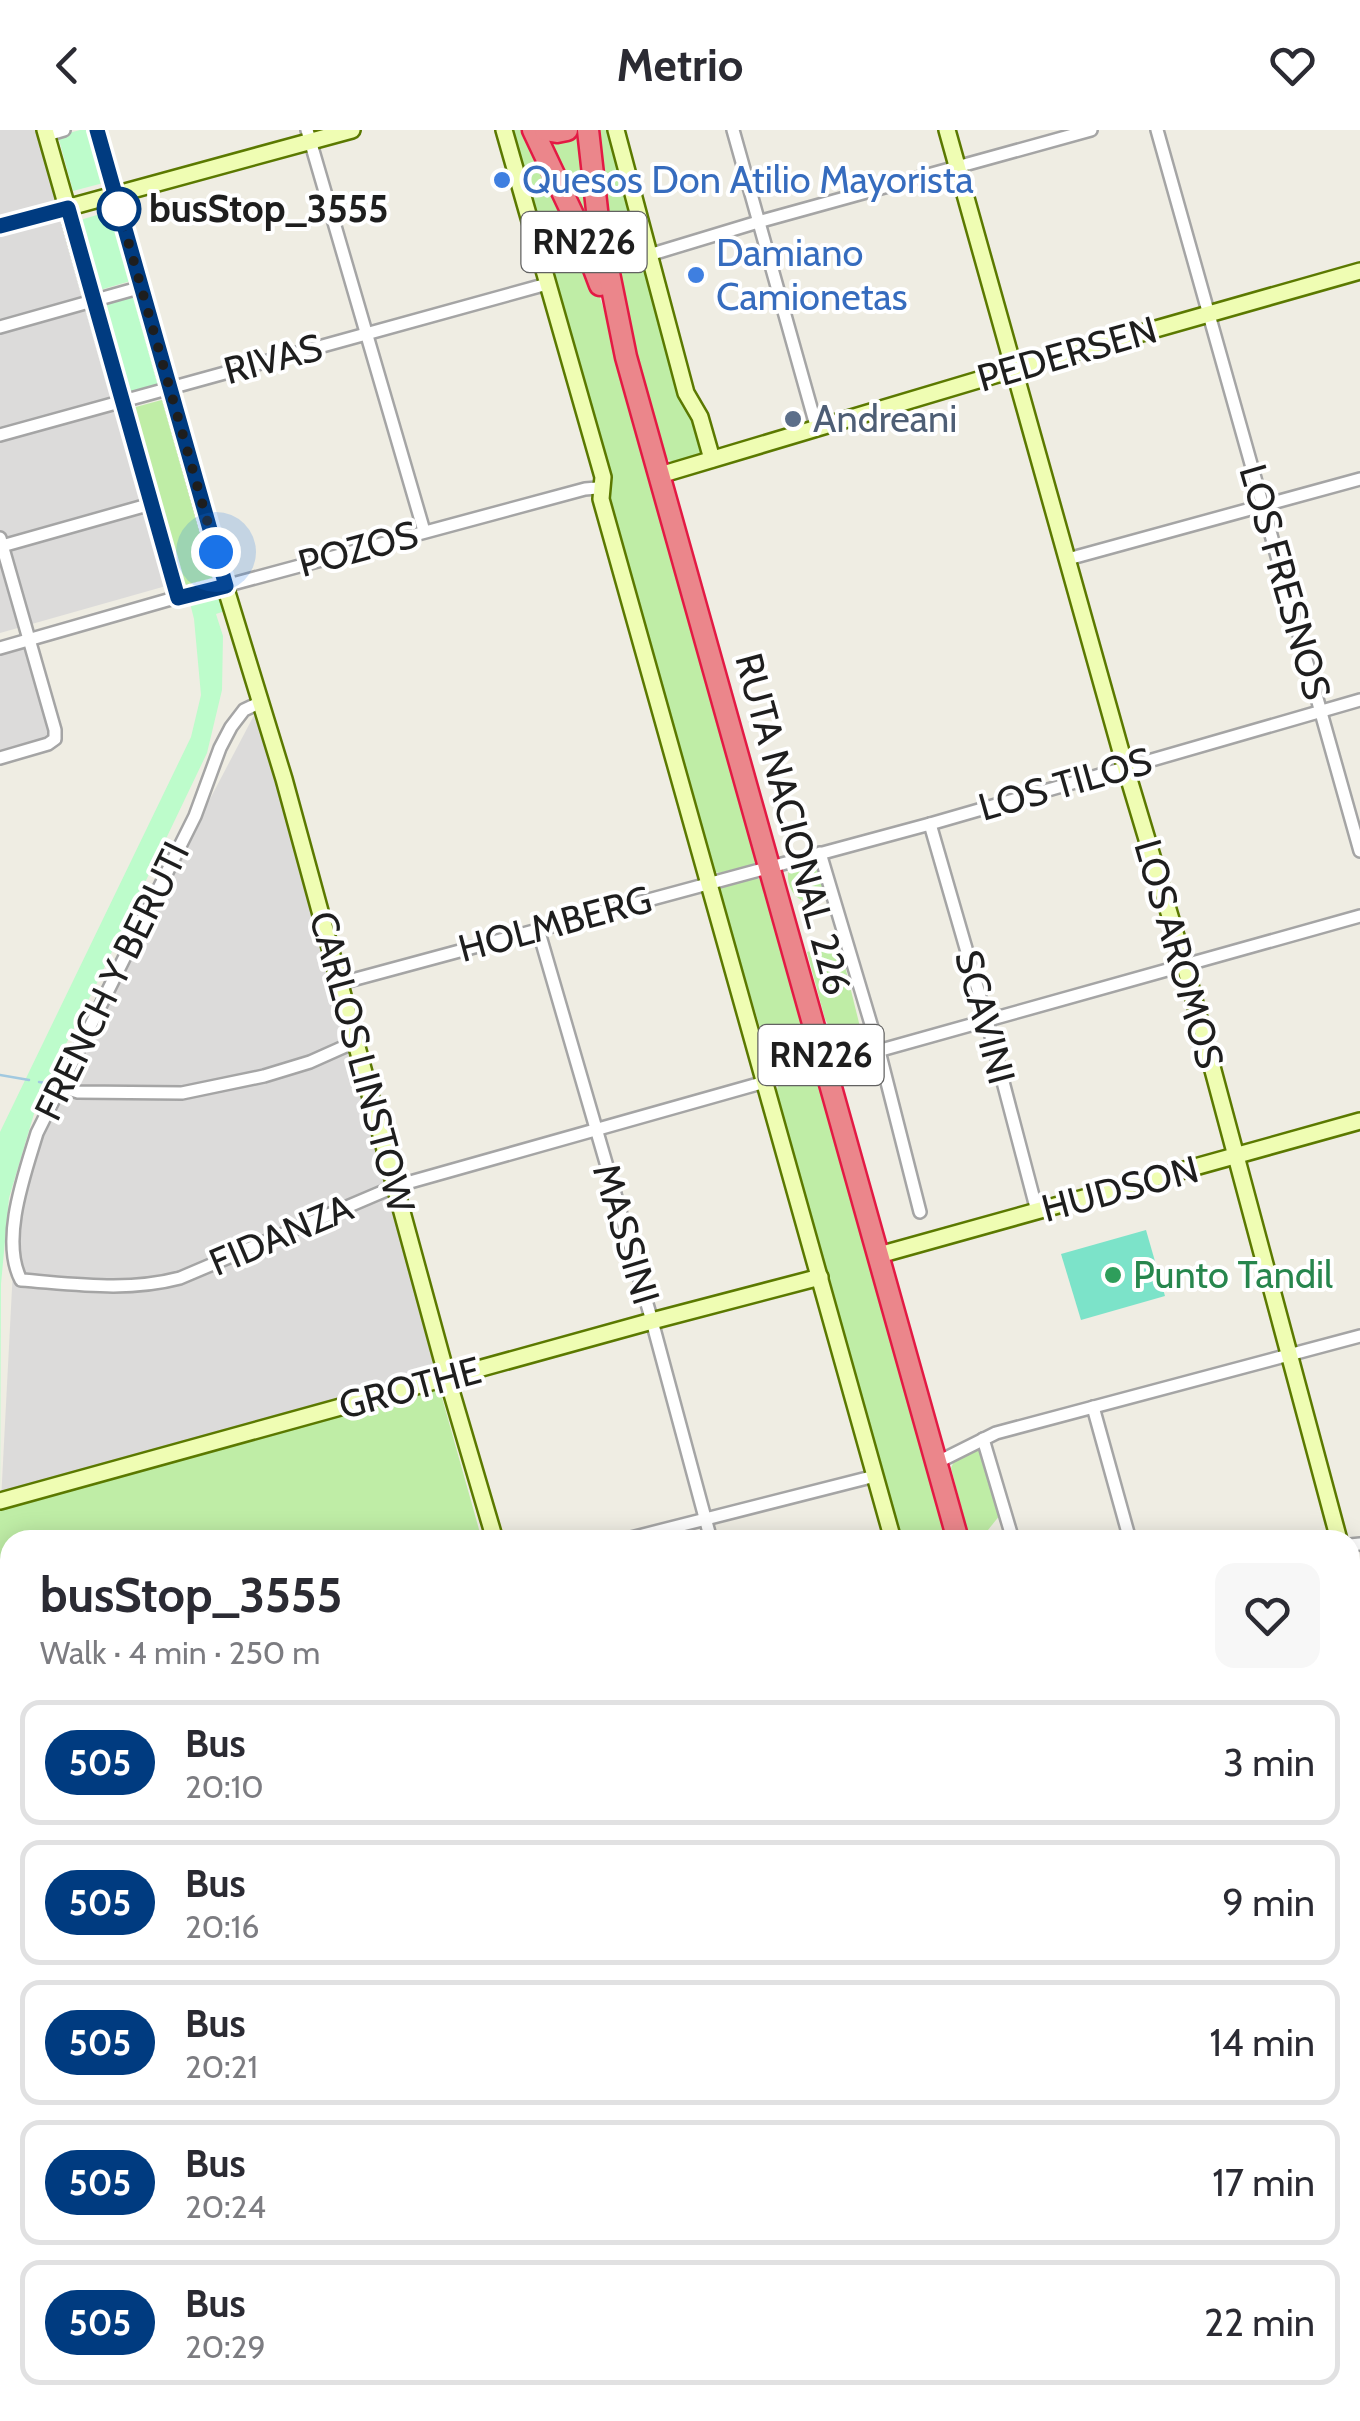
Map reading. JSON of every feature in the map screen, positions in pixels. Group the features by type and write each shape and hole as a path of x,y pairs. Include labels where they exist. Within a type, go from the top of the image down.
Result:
{"highway":[{"name":"RUTA NACIONAL 226","path":"533,130 588,249 626,358 955,1530"},
{"path":"545,130 567,130"},
{"name":"RUTA NACIONAL 226","path":"588,130 598,218 626,358"}],"street":[{"path":"64,130 46,132 178,598"},
{"name":"CARLOS LINSTOW","path":"97,130 358,1041 492,1530"},
{"path":"0,226 308,135 352,130"},
{"path":"504,130 602,477 601,500 890,1530"},
{"path":"616,130 686,393 700,417 712,458"},
{"path":"733,130 817,429"},
{"name":"LOS AROMOS","path":"947,130 1184,966 1336,1530"},
{"path":"649,255 1091,130"},
{"name":"LOS FRESNOS","path":"1158,130 1360,852"},
{"path":"308,135 424,532"},
{"name":"PEDERSEN","path":"660,474 1360,271"},
{"name":"RIVAS","path":"0,435 546,284"},
{"path":"0,327 142,287"},
{"path":"1068,558 1360,479"},
{"name":"POZOS","path":"0,648 585,489 601,491"},
{"path":"0,758 55,739 1,542 150,504"},
{"name":"LOS TILOS","path":"769,866 930,824 1360,700"},
{"name":"FRENCH Y BERUTI","path":"21,1280 14,1268 13,1225 37,1132 195,816 230,727 244,710 261,702"},
{"name":"SCAVINI","path":"930,824 1037,1212"},
{"path":"820,853 879,1051 920,1212"},
{"name":"HOLMBERG","path":"341,984 769,866"},
{"path":"824,1066 1360,916"},
{"name":"MASSINI","path":"538,929 708,1530"},
{"path":"59,1086 78,1092 182,1093 264,1076 358,1041"},
{"name":"FIDANZA","path":"21,1280 106,1287 170,1281 396,1186 766,1082"},
{"name":"HUDSON","path":"879,1255 1360,1121"},
{"name":"GROTHE","path":"0,1501 820,1277"},
{"path":"936,1464 996,1433 1360,1336"},
{"path":"1092,1407 1127,1530"},
{"path":"983,1439 1009,1530"},
{"path":"660,1530 875,1476"}],"shaded area":[{"path":"0,130 44,130 166,586 0,633"},
{"path":"28,640 55,739 0,756 0,648"},
{"path":"261,702 436,1375 1,1501 16,1211 59,1086"}],"green space":[{"path":"92,130 107,182 73,191 58,136"},
{"path":"510,130 527,130 592,273 629,388 758,858 754,864 719,873 712,871 607,501"},
{"path":"585,130 609,297 541,136"},
{"path":"593,130 612,130 703,450 691,459 664,458 621,307"},
{"path":"114,210 134,280 100,290 80,220"},
{"path":"137,294 163,383 129,393 103,303"},
{"path":"169,398 219,583 182,593 132,408"},
{"path":"223,590 228,610 216,614 223,636 222,690 207,753 39,1097 9,1198 1,1284 0,1501 0,1132 191,737 201,695 189,599"},
{"path":"815,859 825,892 821,899 805,901 793,892 789,871 796,863"},
{"path":"750,875 763,881 810,1039 806,1053 773,1071 718,887"},
{"path":"836,943 840,946 862,1035 859,1043 850,1045 835,1037 825,1019 807,952"},
{"path":"818,1074 947,1530 898,1530 776,1092 778,1086"},
{"name":"Punto Tandil","path":"1146,1230 1165,1296 1081,1320 1061,1254"},
{"path":"439,1387 479,1530 0,1530 0,1509"},
{"path":"982,1451 1000,1515 988,1530 967,1530 951,1468 956,1457"}],"waterway":[{"path":"0,1075 29,1080"},
{"path":"39,1082 46,1083"}],"bus line":[{"name":"505","path":"0,226 68,208 178,598 226,586 97,130"}],"place":[{"name":"Quesos Don Atilio Mayorista","path":"502,180"},
{"name":"busStop_3555","path":"119,209"},
{"name":"Damiano Camionetas","path":"696,275"},
{"name":"Andreani","path":"793,419"},
{"name":"Punto Tandil","path":"1113,1275"}],"route":[{"path":"119,209 216,552"}]}
